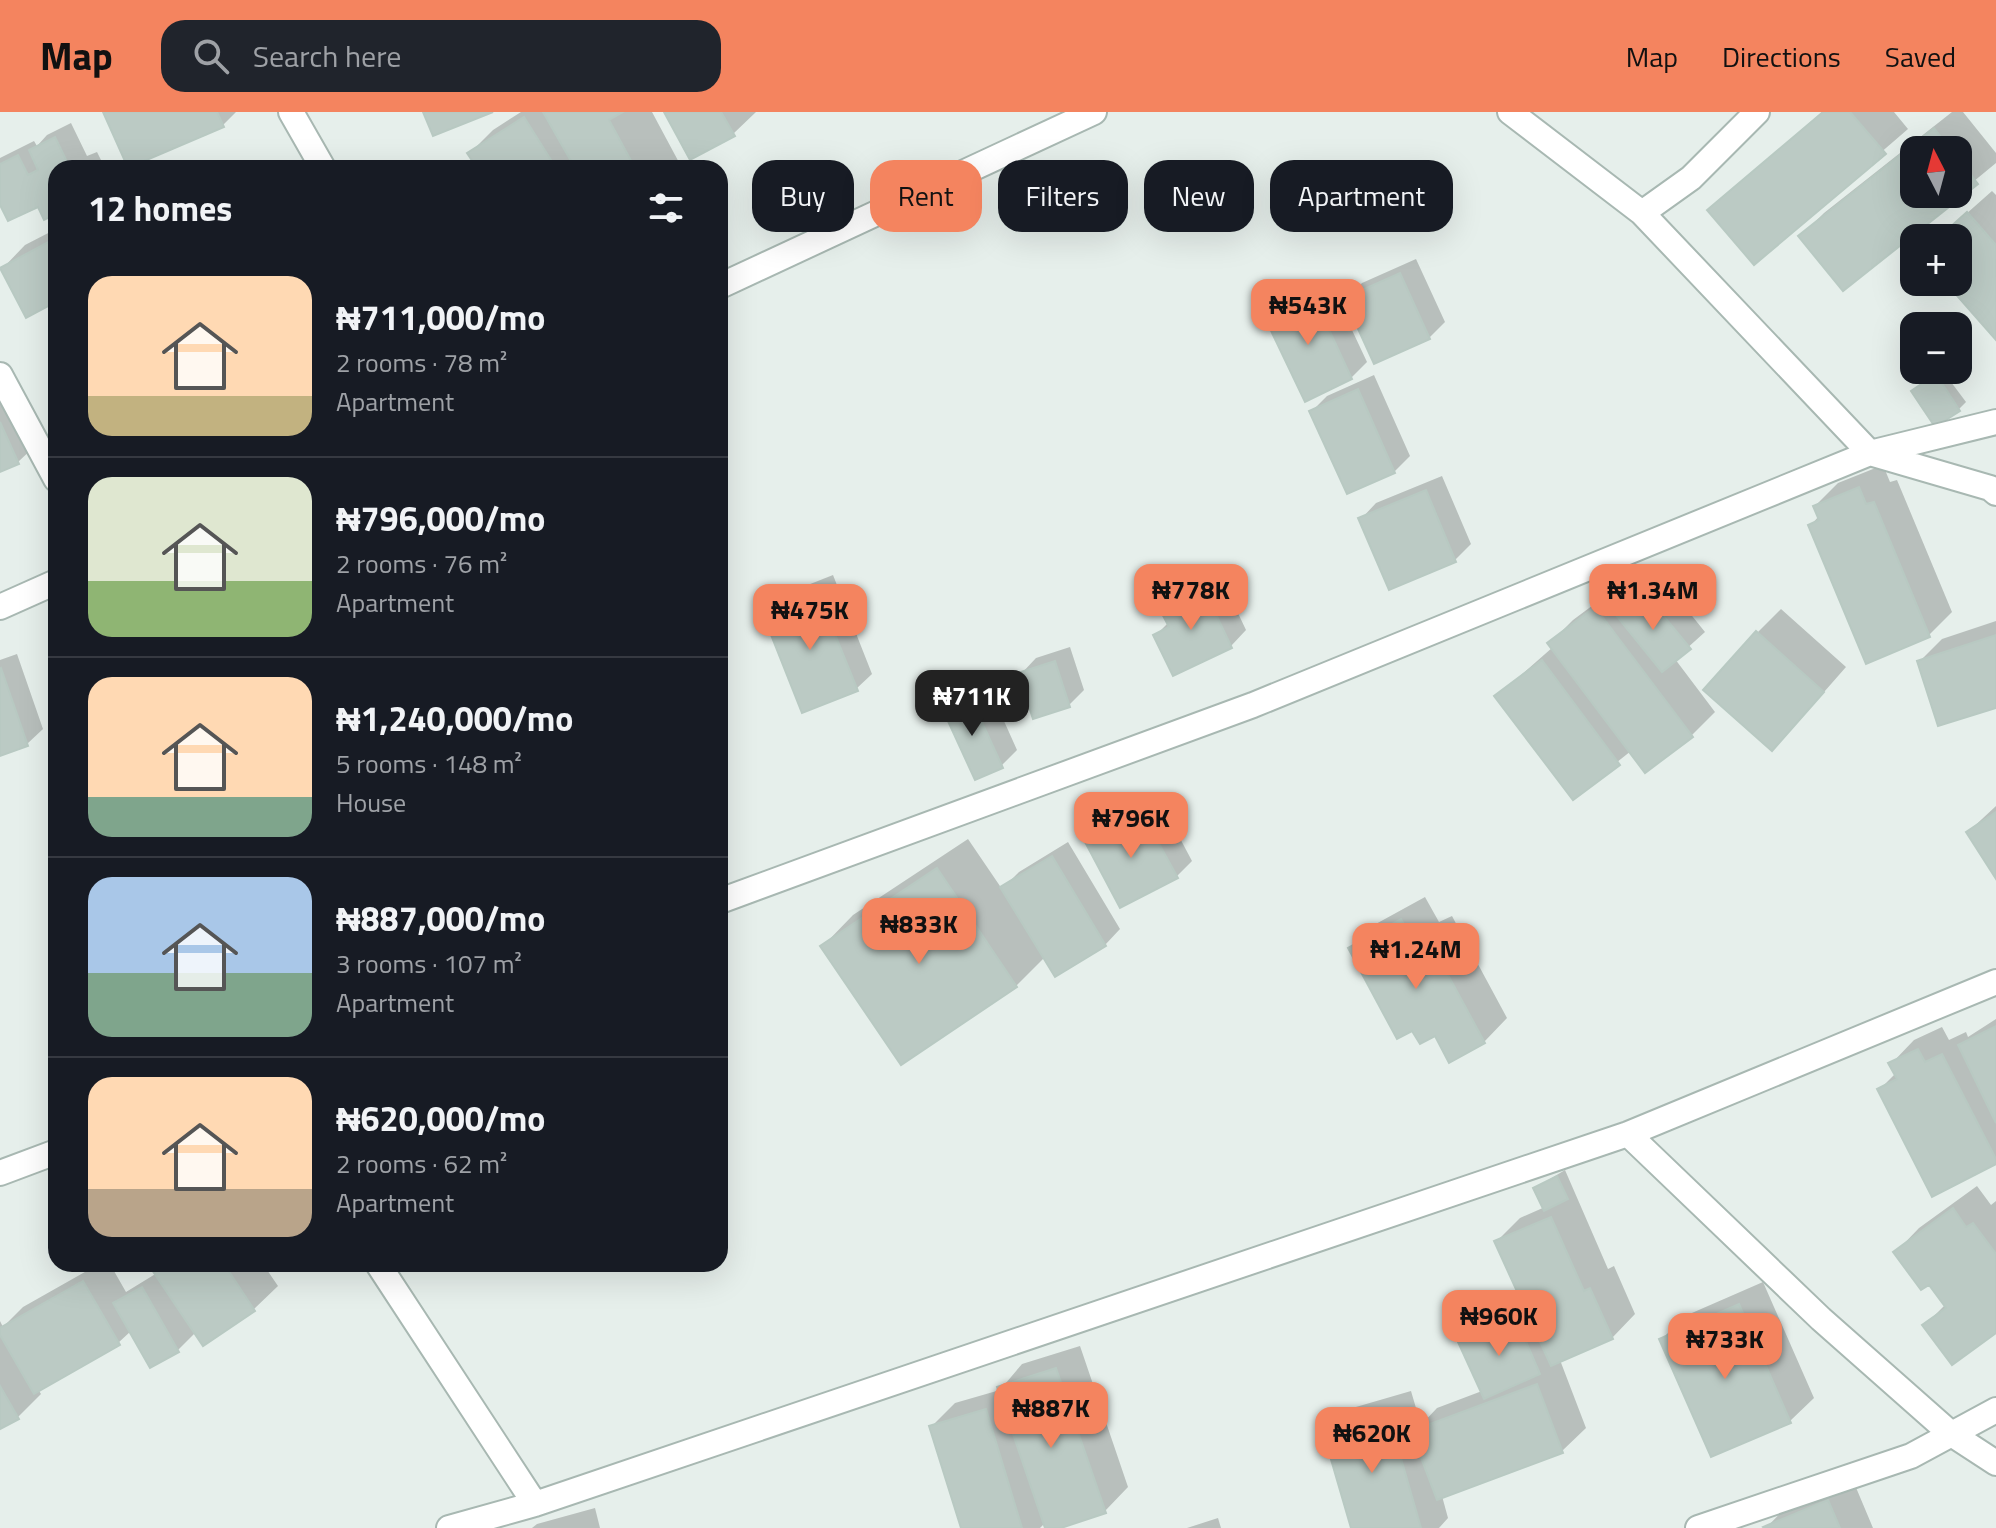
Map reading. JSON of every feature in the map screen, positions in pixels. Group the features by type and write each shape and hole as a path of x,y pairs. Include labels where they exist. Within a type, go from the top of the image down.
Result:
{"street":[{"path":"291,112 318,160"},
{"path":"728,282 1094,112"},
{"path":"1510,112 1642,213 1870,453 1990,488 1996,493"},
{"path":"1642,213 1691,178 1757,112"},
{"path":"0,375 48,464"},
{"path":"728,898 1253,705 1870,453 1996,422"},
{"path":"0,607 48,586"},
{"path":"449,1528 535,1504 1628,1134 1996,982"},
{"path":"1628,1134 1821,1319 1950,1433 1996,1463"},
{"path":"0,1173 48,1155"},
{"path":"383,1272 535,1504"},
{"path":"1698,1528 1911,1456 1996,1410"}],"building":[{"path":"103,112 217,112 224,127 147,160 124,160"},
{"path":"423,112 493,112 433,136"},
{"path":"543,112 623,112 609,120 631,160 570,160"},
{"path":"664,112 721,112 735,136 690,160"},
{"path":"1823,112 1850,112 1886,154 1754,265 1707,210"},
{"path":"524,117 551,160 472,160 467,153"},
{"path":"1934,128 1940,136 1924,136"},
{"path":"55,137 66,160 48,160 48,218 44,220 38,207 8,221 0,205 0,164 18,155 28,175 38,170 29,150"},
{"path":"1900,155 1900,208 1948,208 1928,224 1900,224 1900,246 1843,291 1798,236"},
{"path":"1967,212 1996,245 1996,340 1957,296 1972,296 1972,224 1954,224"},
{"path":"48,242 48,306 26,318 0,268"},
{"path":"1400,273 1430,339 1374,364 1344,298"},
{"path":"1312,293 1352,379 1305,402 1264,316"},
{"path":"1921,384 1942,384 1960,411 1935,427 1911,391"},
{"path":"1358,389 1395,473 1347,494 1309,411"},
{"path":"0,422 19,464 0,472"},
{"path":"1859,487 1866,504 1874,502 1930,637 1866,664 1808,525 1819,520 1813,506"},
{"path":"1426,490 1456,562 1389,590 1358,518"},
{"path":"1202,585 1232,648 1173,676 1153,635 1169,627 1158,606"},
{"path":"817,590 858,691 802,713 762,612"},
{"path":"1643,591 1691,649 1662,672 1615,614"},
{"path":"1595,607 1693,737 1645,773 1547,643"},
{"path":"1756,631 1824,692 1772,751 1703,690"},
{"path":"1996,635 1996,708 1938,726 1917,661"},
{"path":"1542,660 1620,765 1573,800 1494,696"},
{"path":"1055,661 1070,707 1033,719 1018,673"},
{"path":"0,669 28,746 0,756"},
{"path":"970,696 1003,768 975,780 942,708"},
{"path":"1141,811 1178,878 1120,908 1085,842"},
{"path":"1996,812 1996,879 1966,832"},
{"path":"1052,856 1106,946 1055,977 1000,887"},
{"path":"937,868 1017,987 901,1065 820,946"},
{"path":"1401,919 1415,944 1428,938 1485,1043 1449,1063 1435,1036 1420,1044 1412,1031 1397,1039 1348,948"},
{"path":"1996,1026 1996,1123 1958,1045"},
{"path":"1918,1049 1925,1062 1942,1054 1996,1159 1996,1164 1932,1197 1877,1089 1897,1079 1888,1063"},
{"path":"1557,1176 1568,1199 1544,1211 1533,1188"},
{"path":"1953,1208 1966,1227 1973,1223 1996,1254 1996,1333 1952,1365 1922,1325 1946,1308 1929,1285 1921,1290 1893,1252"},
{"path":"1551,1217 1584,1291 1590,1288 1613,1339 1551,1366 1494,1241"},
{"path":"153,1272 229,1272 255,1311 203,1346"},
{"path":"83,1281 120,1345 34,1394 0,1335 0,1328"},
{"path":"142,1287 179,1352 150,1368 113,1303"},
{"path":"1739,1304 1791,1423 1711,1457 1659,1339"},
{"path":"1515,1316 1540,1374 1484,1399 1458,1342"},
{"path":"1056,1368 1106,1513 1061,1528 1045,1528 997,1387"},
{"path":"1537,1384 1563,1453 1437,1500 1411,1431"},
{"path":"0,1386 19,1419 0,1429"},
{"path":"986,1409 1022,1528 961,1528 929,1426"},
{"path":"1388,1413 1421,1528 1351,1528 1323,1432"},
{"path":"1828,1500 1840,1528 1763,1527"}]}
